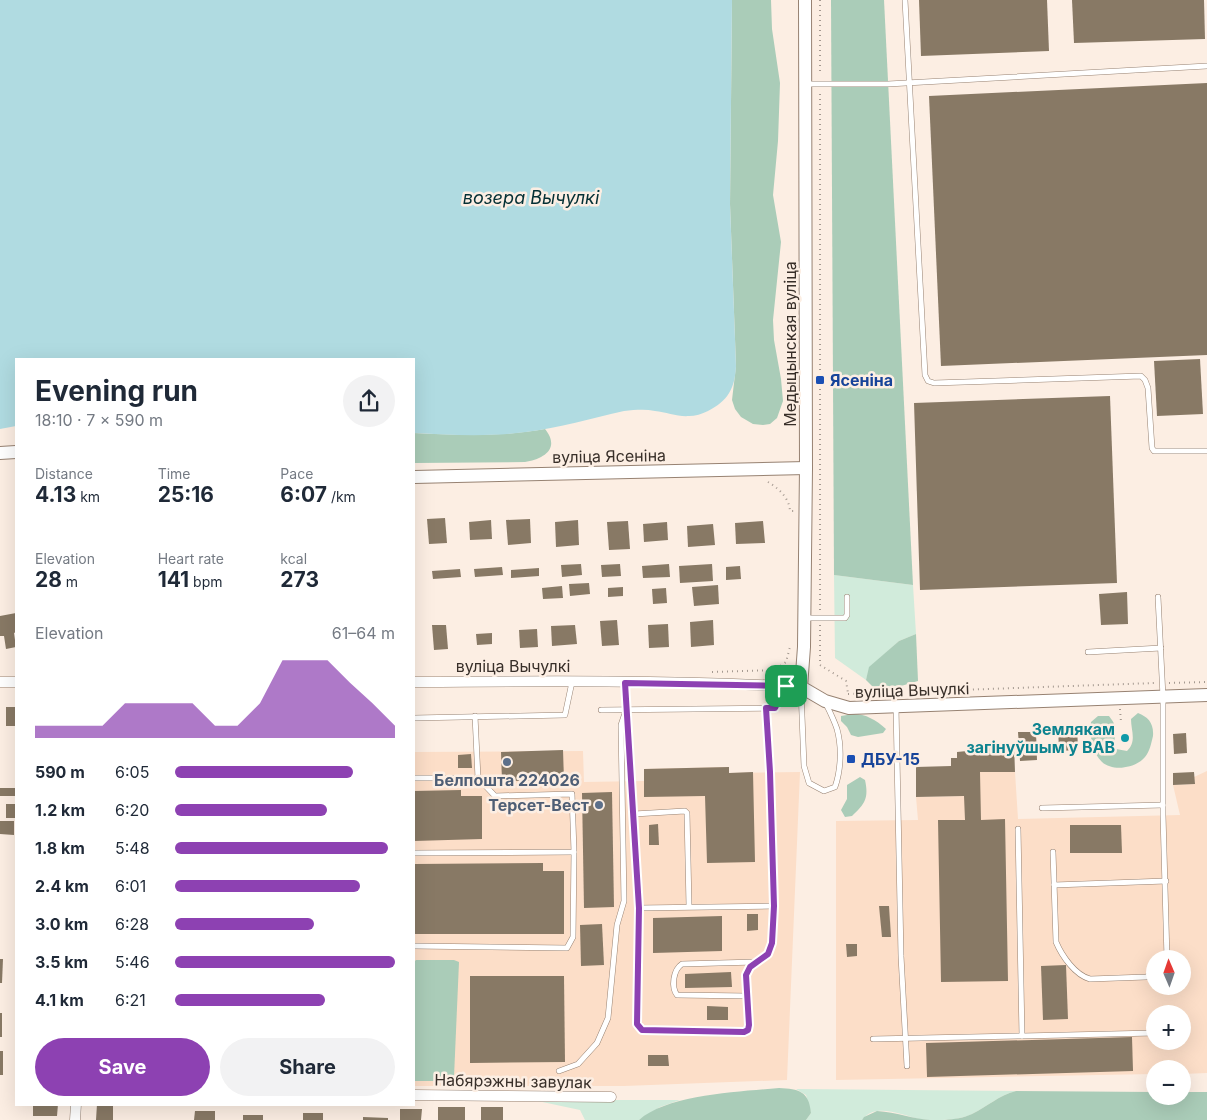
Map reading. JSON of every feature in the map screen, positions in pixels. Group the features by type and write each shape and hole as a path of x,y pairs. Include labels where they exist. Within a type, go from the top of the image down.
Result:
{"street":[{"name":"Медыцынская вуліца","path":"801,687 806,468 805,0"},
{"path":"0,453 15,452"},
{"name":"вуліца Ясеніна","path":"415,477 806,468"},
{"path":"0,682 15,682"},
{"name":"вуліца Вычулкі","path":"415,682 572,682 786,686 801,687 825,700 849,708 1207,695"},
{"name":"Набярэжны завулак","path":"415,1095 611,1097"},
{"path":"75,1120 76,1106"}],"lane":[{"path":"905,0 925,375 928,381 934,383 1141,376 1148,388 1152,448 1154,451 1207,451"},
{"path":"806,84 909,83 1207,66"},
{"path":"804,618 846,618 847,597"},
{"path":"1158,597 1163,697 1163,805 1167,950"},
{"path":"1088,652 1161,648"},
{"path":"415,718 566,715 572,682"},
{"path":"625,683 639,908 637,1024 642,1030 744,1032 748,1030 746,975 750,967 768,954 772,943 774,906 766,708"},
{"path":"601,710 775,708 786,686"},
{"path":"801,687 804,766 809,783 824,791 835,787 839,775 840,759 837,730 825,700"},
{"path":"896,707 901,956 907,1066"},
{"path":"559,1071 578,1064 597,1043 608,1018 617,925 624,901 621,724 626,710"},
{"path":"415,946 567,948 573,937 574,852 572,794 495,796 478,778 475,716"},
{"path":"415,778 478,778"},
{"path":"1042,808 1163,805"},
{"path":"634,814 687,812 689,906"},
{"path":"1018,829 1022,1036"},
{"path":"415,853 574,852"},
{"path":"1054,852 1056,942 1060,952 1082,977 1090,979 1146,977"},
{"path":"1054,885 1166,882"},
{"path":"639,908 774,906"},
{"path":"747,996 678,995 675,992 674,972 682,964 757,962"},
{"path":"873,1039 1146,1033"}],"path":[{"path":"820,0 820,665 846,681 848,693"}],"shaded area":[{"path":"583,751 584,782 644,781 644,769 729,767 729,773 800,772 787,1080 624,1086 415,1086 415,752"},
{"name":"ДБУ-15","path":"1207,771 1207,1073 1191,1074 1191,1060 1146,1060 1146,1074 836,1080 836,821 918,820 916,797 964,796 980,772 1015,772 1018,819 1180,815 1173,785 1195,784 1194,777"}],"green space":[{"path":"732,0 771,0 772,29 780,83 778,141 773,195 781,242 773,320 783,401 777,418 770,424 763,425 753,424 741,417 735,409 732,400 736,366 730,204"},
{"path":"831,0 884,0 913,585 834,575"},
{"path":"545,429 551,442 548,452 532,461 415,463 415,433 463,435 529,432"},
{"path":"834,575 913,585 916,634 899,641 870,667 866,680 835,658"},
{"path":"916,634 918,681 894,688 875,689 866,680 869,667 899,641"},
{"path":"1138,713 1145,716 1152,727 1153,736 1147,755 1136,764 1118,768 1102,762 1093,748 1091,722 1098,716 1109,716 1116,730 1116,749 1127,751 1133,740 1131,719"},
{"path":"853,714 871,718 886,729 883,733 858,737 851,735 841,721 841,716"},
{"path":"860,777 865,780 865,800 852,816 845,817 841,810 847,799 847,785"},
{"path":"454,960 459,962 454,1077 442,1081 415,1081 415,961"},
{"path":"779,1088 792,1089 805,1096 811,1113 806,1120 639,1120 652,1111 686,1100 725,1093"},
{"path":"796,1089 1016,1091 998,1098 972,1114 956,1119 921,1119 889,1111 881,1111 867,1115 862,1120 806,1120 811,1113 806,1095"},
{"path":"1016,1091 1146,1092 1146,1105 1191,1105 1191,1092 1207,1092 1207,1120 945,1120 969,1115"},
{"path":"533,1100 680,1100 660,1107 639,1120 585,1120 580,1110"},
{"path":"877,1111 930,1120 862,1120 864,1117"}],"water":[{"name":"возера Вычулкі","path":"0,0 732,0 730,204 736,366 734,381 729,393 715,407 694,416 681,416 647,410 624,411 551,428 512,434 428,434 415,433 415,358 15,358 15,426 0,429"}],"building":[{"path":"919,0 1047,0 1049,51 921,56"},
{"path":"1072,0 1204,0 1205,39 1074,43"},
{"path":"1207,83 1207,355 941,366 929,96"},
{"path":"1200,359 1203,414 1157,416 1154,361"},
{"path":"1110,396 1117,583 920,590 914,403"},
{"path":"445,518 447,543 429,544 427,519"},
{"path":"530,519 531,543 508,545 506,520"},
{"path":"491,520 492,539 470,540 469,522"},
{"path":"578,520 579,545 556,547 555,522"},
{"path":"628,521 630,549 609,550 607,522"},
{"path":"763,521 765,543 736,544 735,523"},
{"path":"667,522 668,540 644,542 643,524"},
{"path":"713,524 715,545 688,547 687,526"},
{"path":"581,564 582,575 562,577 561,565"},
{"path":"620,564 621,576 602,577 601,565"},
{"path":"669,564 670,577 643,578 642,566"},
{"path":"712,564 713,581 680,583 679,566"},
{"path":"740,566 741,579 726,580 726,567"},
{"path":"502,567 503,575 475,577 474,569"},
{"path":"539,568 539,576 511,578 511,570"},
{"path":"460,569 461,577 433,579 432,571"},
{"path":"589,583 590,594 570,596 569,584"},
{"path":"718,585 719,604 694,606 692,587"},
{"path":"562,586 563,598 543,599 542,588"},
{"path":"623,587 623,596 608,597 608,588"},
{"path":"666,588 667,603 653,604 652,589"},
{"path":"1127,592 1128,624 1101,625 1099,594"},
{"path":"15,613 15,647 6,649 4,636 0,636 0,616"},
{"path":"617,620 619,645 602,646 600,621"},
{"path":"713,620 714,645 691,647 690,622"},
{"path":"668,624 669,647 649,648 648,625"},
{"path":"432,625 446,625 448,649 434,650"},
{"path":"575,625 577,644 552,646 551,626"},
{"path":"537,629 538,647 520,648 519,630"},
{"path":"492,633 492,644 477,645 476,634"},
{"path":"6,707 15,707 15,726 6,726"},
{"path":"1077,725 1078,750 1059,751 1058,726"},
{"path":"1018,732 1036,732 1037,760 1020,761"},
{"path":"1186,733 1187,753 1174,754 1173,734"},
{"path":"1014,743 1015,772 980,772 981,820 1005,819 1008,981 941,982 938,820 965,820 964,796 916,797 916,767 951,766 951,758 957,758 957,752 967,751 967,744"},
{"path":"563,750 564,780 502,781 501,752"},
{"path":"471,754 472,768 458,768 458,755"},
{"path":"729,767 729,773 753,772 755,862 707,863 705,796 644,797 644,769"},
{"path":"1194,772 1195,784 1173,785 1173,773"},
{"path":"0,788 15,788 15,796 0,796"},
{"path":"461,790 461,796 482,796 482,839 415,841 415,791"},
{"path":"612,792 614,907 584,908 582,793"},
{"path":"6,804 15,804 15,818 6,818"},
{"path":"0,821 14,821 14,835 0,834"},
{"path":"658,824 659,845 649,845 649,825"},
{"path":"1070,825 1121,825 1122,853 1070,853"},
{"path":"543,863 543,871 564,871 564,934 415,934 415,864"},
{"path":"879,906 889,906 891,937 882,937"},
{"path":"747,914 758,914 758,930 747,931"},
{"path":"722,916 722,951 653,953 653,918"},
{"path":"602,924 604,965 581,966 580,925"},
{"path":"846,944 857,944 857,956 847,957"},
{"path":"0,959 3,959 2,983 0,983"},
{"path":"1066,965 1068,1019 1043,1020 1041,966"},
{"path":"731,972 732,987 685,988 685,974"},
{"path":"470,976 564,976 565,1062 470,1063"},
{"path":"707,1006 728,1007 728,1020 707,1020"},
{"path":"0,1013 2,1013 2,1037 0,1037"},
{"path":"1132,1037 1133,1071 927,1077 926,1043"},
{"path":"0,1051 3,1051 3,1075 0,1075"},
{"path":"648,1055 668,1055 669,1066 648,1066"},
{"path":"33,1106 58,1106 57,1116 33,1116"},
{"path":"97,1106 113,1106 113,1120 96,1120"},
{"path":"438,1107 465,1107 465,1120 438,1120"},
{"path":"481,1107 503,1107 503,1120 481,1120"},
{"path":"400,1109 422,1109 421,1120 400,1120"},
{"path":"195,1111 215,1111 215,1120 194,1120"},
{"path":"303,1113 323,1113 323,1120 303,1120"},
{"path":"243,1115 263,1115 263,1120 243,1120"},
{"path":"363,1117 388,1118 388,1120 363,1120"}],"place":[{"name":"Ясеніна","path":"820,380"},
{"name":"Землякам загінуўшым у ВАВ","path":"1125,738"},
{"name":"ДБУ-15","path":"851,759"},
{"name":"Белпошта 224026","path":"507,762"},
{"name":"Терсет-Вест","path":"599,805"}],"route":[{"path":"625,683 786,686 775,708 766,708 774,906 772,943 768,954 750,967 746,975 748,1030 744,1032 642,1030 637,1024 639,908 625,683"}]}
